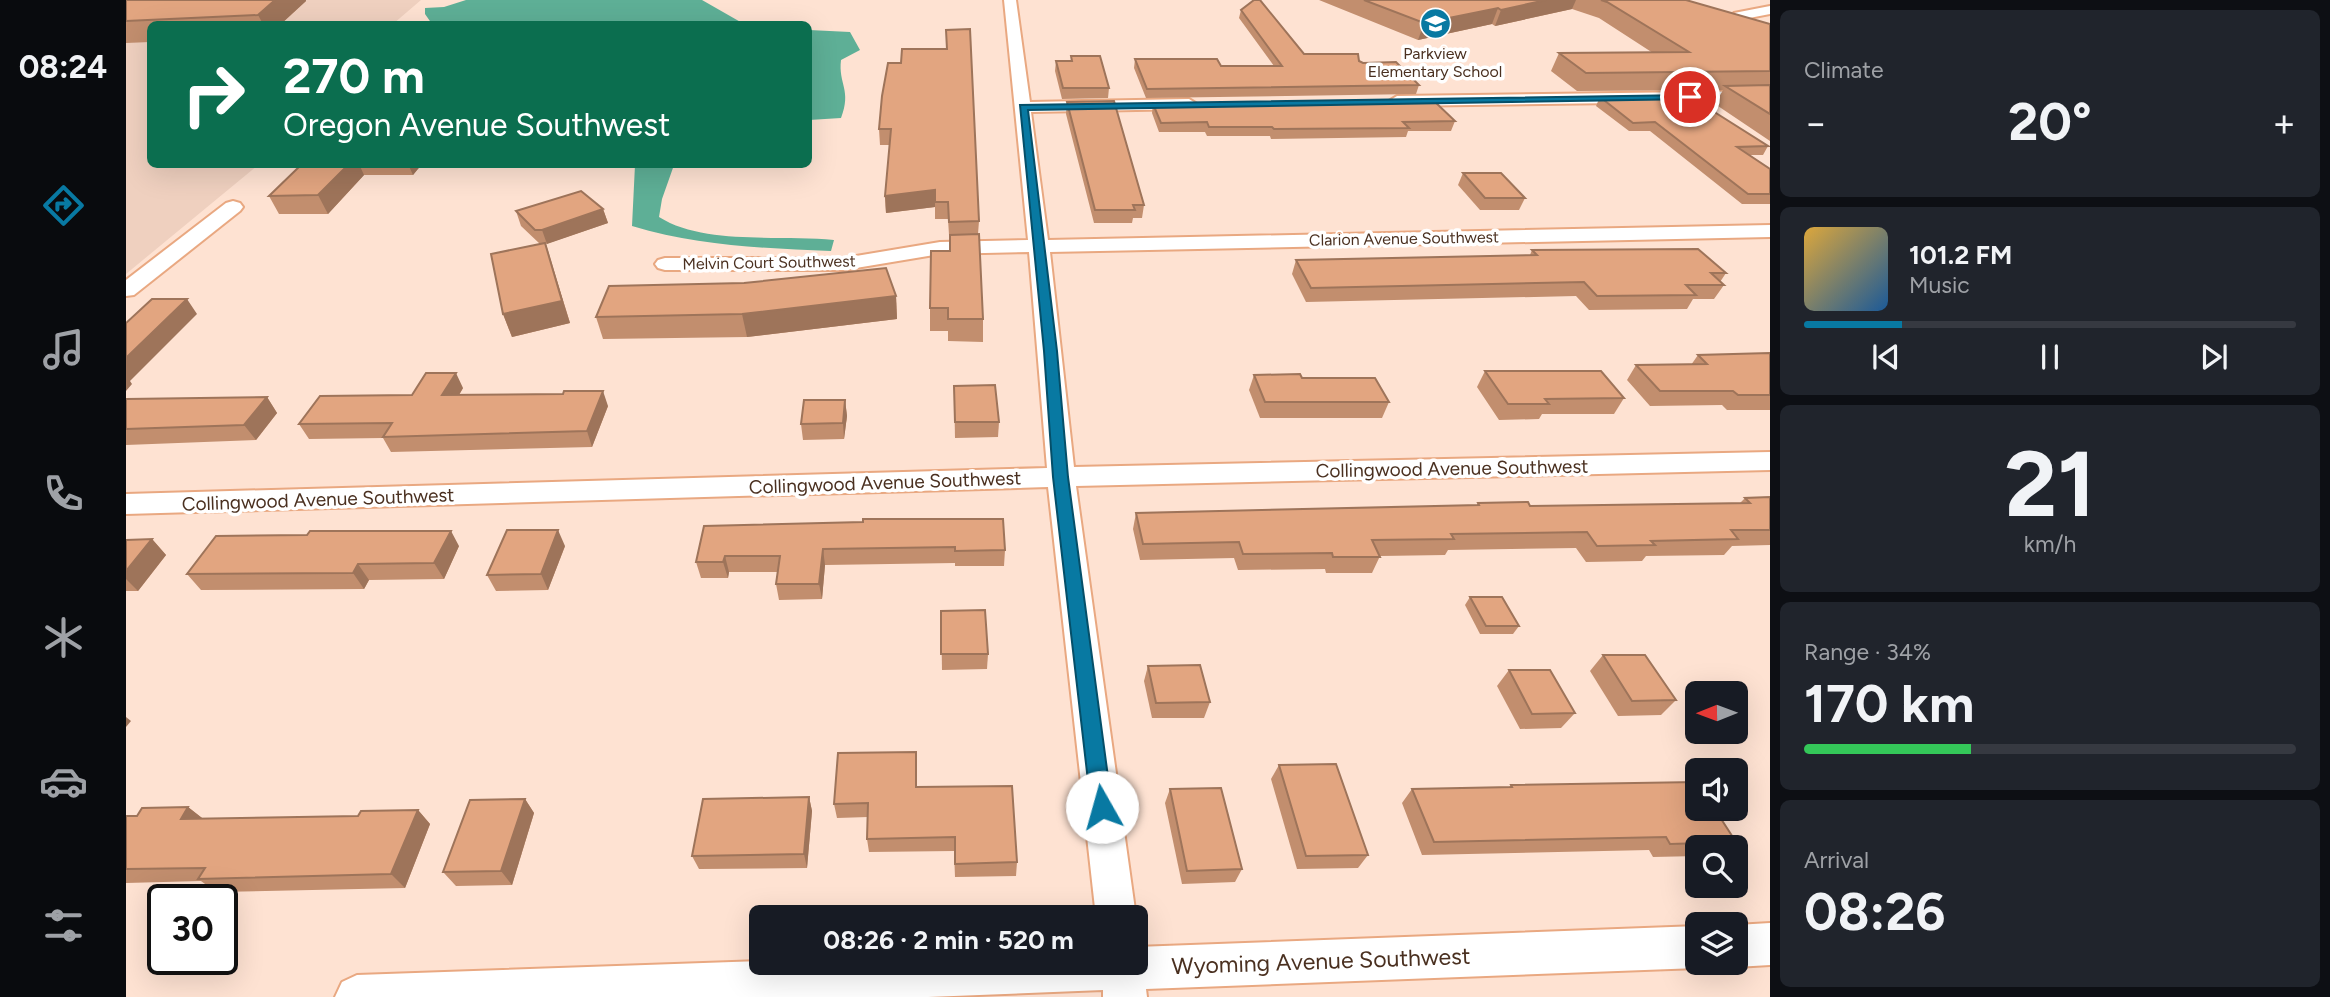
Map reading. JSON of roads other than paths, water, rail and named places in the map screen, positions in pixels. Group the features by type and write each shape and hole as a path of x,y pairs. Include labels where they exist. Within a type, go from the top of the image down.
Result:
{"street":[{"path":"1010,0 1039,246 1061,477 1114,905"},
{"path":"1770,10 1733,15 1770,26"},
{"path":"1377,101 1770,96"},
{"path":"1690,97 1713,113"},
{"path":"1023,107 1200,104"},
{"path":"126,290 233,207"},
{"name":"Clarion Avenue Southwest","path":"1039,246 1770,231"},
{"name":"Melvin Court Southwest","path":"665,264 844,264 940,248 1039,246"},
{"name":"Collingwood Avenue Southwest","path":"126,504 1061,477 1770,461"},
{"path":"1748,945 1770,944"},
{"name":"Wyoming Avenue Southwest","path":"357,997 1123,976 1685,948"}],"water":[{"path":"466,0 702,0 739,21 430,21 425,14 425,8 444,7"},
{"path":"812,30 850,32 860,50 841,60 845,100 841,118 812,120"},
{"path":"635,168 673,168 659,217 678,226 721,235 834,240 831,251 755,247 682,238 632,226"}],"place":[{"name":"Parkview Elementary School","path":"1435,24"}]}
